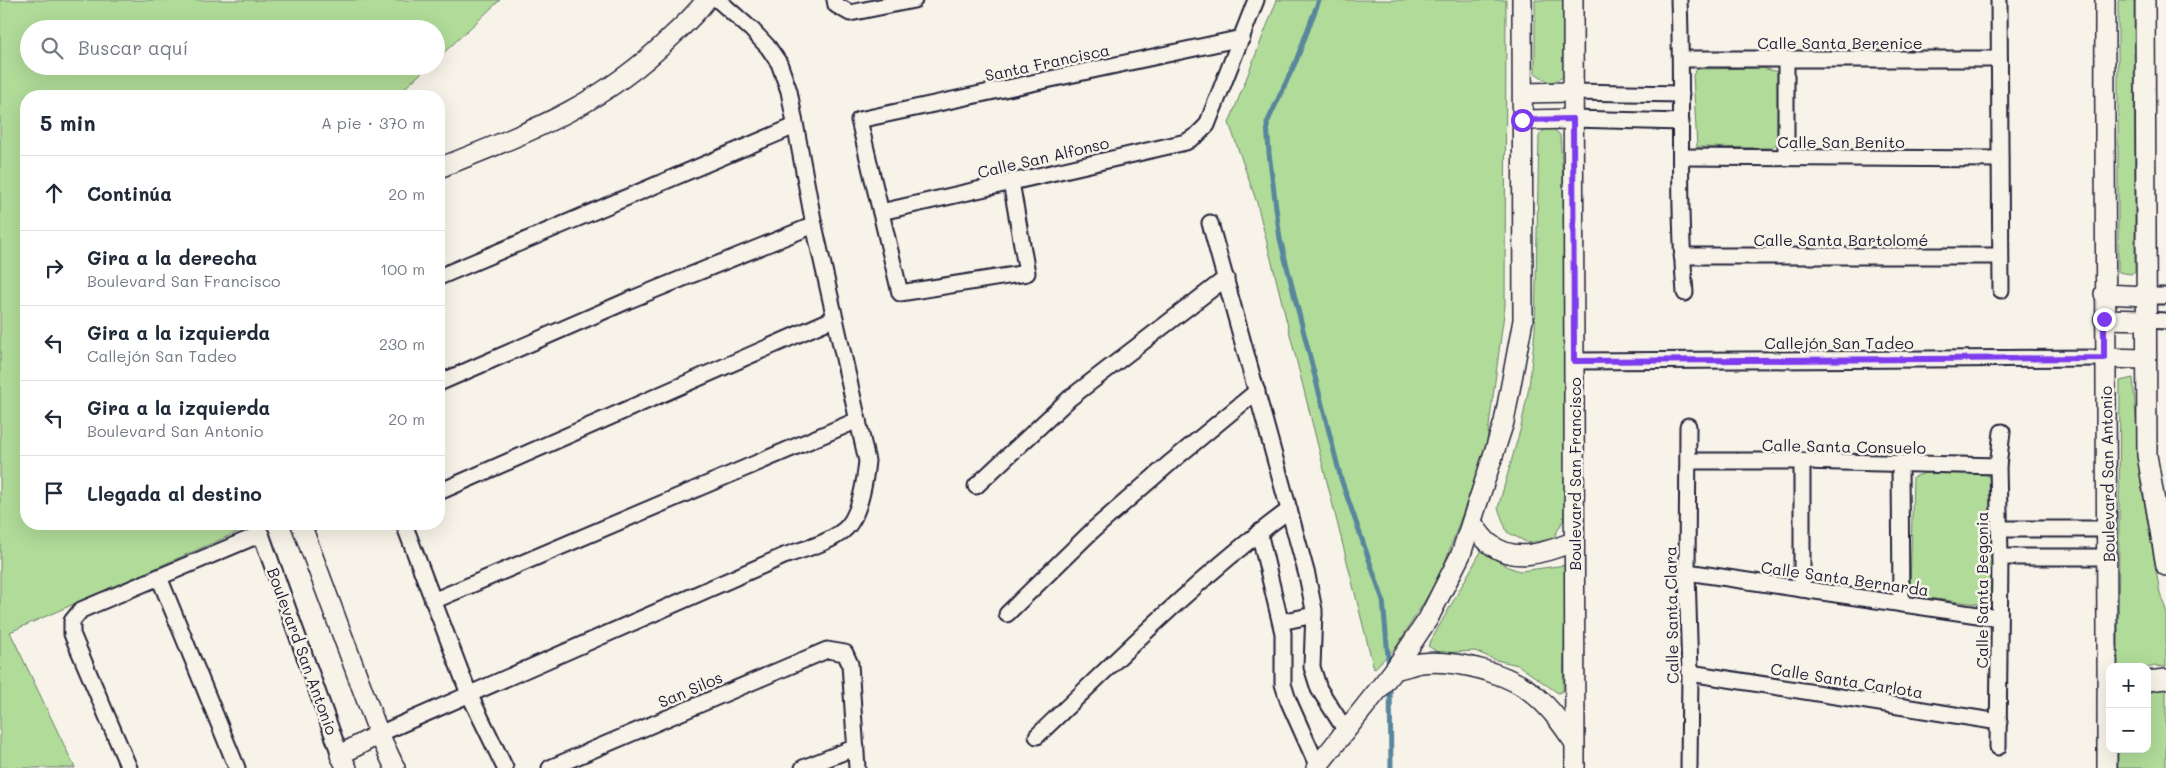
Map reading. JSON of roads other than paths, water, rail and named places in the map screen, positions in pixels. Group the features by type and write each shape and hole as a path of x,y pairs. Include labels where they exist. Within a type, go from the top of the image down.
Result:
{"street":[{"path":"445,166 528,133 594,99 626,77 658,50 706,0"},
{"path":"343,762 378,734 784,556 828,540 846,529 864,489 867,462 814,225 789,91 779,63 768,47 718,0"},
{"path":"835,0 836,5 850,13 914,0"},
{"path":"1242,38 1256,0"},
{"path":"1259,532 1284,633 1283,684 1317,767 1408,652 1448,583 1462,554 1504,422 1521,338 1523,301 1522,0"},
{"name":"Boulevard San Francisco","path":"1573,0 1575,768"},
{"path":"1678,0 1681,59 1682,256 1685,293"},
{"path":"1999,0 2001,290"},
{"name":"Boulevard San Antonio","path":"2105,0 2104,358 2108,663"},
{"path":"2145,0 2147,455 2166,566"},
{"name":"Santa Francisca","path":"881,212 859,120 1242,38"},
{"name":"Calle San Alfonso","path":"881,212 1186,142 1207,125 1242,38"},
{"name":"Calle Santa Berenice","path":"1681,59 1999,59"},
{"path":"1786,59 1786,158"},
{"path":"1523,93 1681,94"},
{"path":"1522,120 1573,119 1681,122"},
{"path":"445,274 795,126"},
{"name":"Calle San Benito","path":"1681,157 2000,159"},
{"path":"881,212 900,293 1027,274 1011,182"},
{"path":"1210,223 1307,575 1314,615 1312,667 1320,689 1346,732"},
{"path":"445,380 627,301 814,225"},
{"name":"Calle Santa Bartolomé","path":"1682,256 2000,256"},
{"path":"976,486 1070,398 1226,278"},
{"path":"2104,294 2166,296"},
{"path":"445,489 835,318"},
{"path":"2104,319 2166,321"},
{"path":"2104,358 2146,359"},
{"name":"Callejón San Tadeo","path":"1574,361 2104,358"},
{"path":"1007,614 1093,530 1171,462 1257,392"},
{"path":"433,601 858,420"},
{"name":"Calle Santa Clara","path":"1688,426 1689,768"},
{"name":"Calle Santa Begonia","path":"1998,747 2000,529 1998,466 2002,432"},
{"path":"1802,461 1802,589"},
{"name":"Calle Santa Consuelo","path":"1689,462 1802,461 1998,466"},
{"path":"1900,464 1901,604"},
{"path":"1037,736 1191,588 1259,532 1290,510"},
{"path":"1472,523 1489,544 1504,553 1538,555 1573,542"},
{"path":"2000,529 2106,529"},
{"path":"303,530 378,734 395,768"},
{"path":"406,530 469,694 506,768"},
{"name":"Boulevard San Antonio","path":"159,577 261,534 343,762"},
{"path":"2000,557 2108,557"},
{"name":"Calle Santa Bernarda","path":"1687,572 1998,618"},
{"path":"129,768 72,634 72,620 81,610 159,577 237,768"},
{"path":"1281,622 1314,615"},
{"name":"San Silos","path":"550,768 827,650 845,652 850,664 856,747"},
{"path":"1394,670 1422,663 1452,664 1481,668 1507,678 1536,696 1556,716 1574,742"},
{"name":"Calle Santa Carlota","path":"1690,673 1999,722"},
{"path":"2151,681 2166,679"},
{"path":"803,768 856,747 857,768"},
{"name":"Boulevard San Antonio","path":"2107,753 2107,768"}],"waterway":[{"path":"1319,0 1296,61 1267,123 1269,153 1280,239 1341,479 1383,600 1389,668"},
{"path":"1390,684 1391,768"}]}
